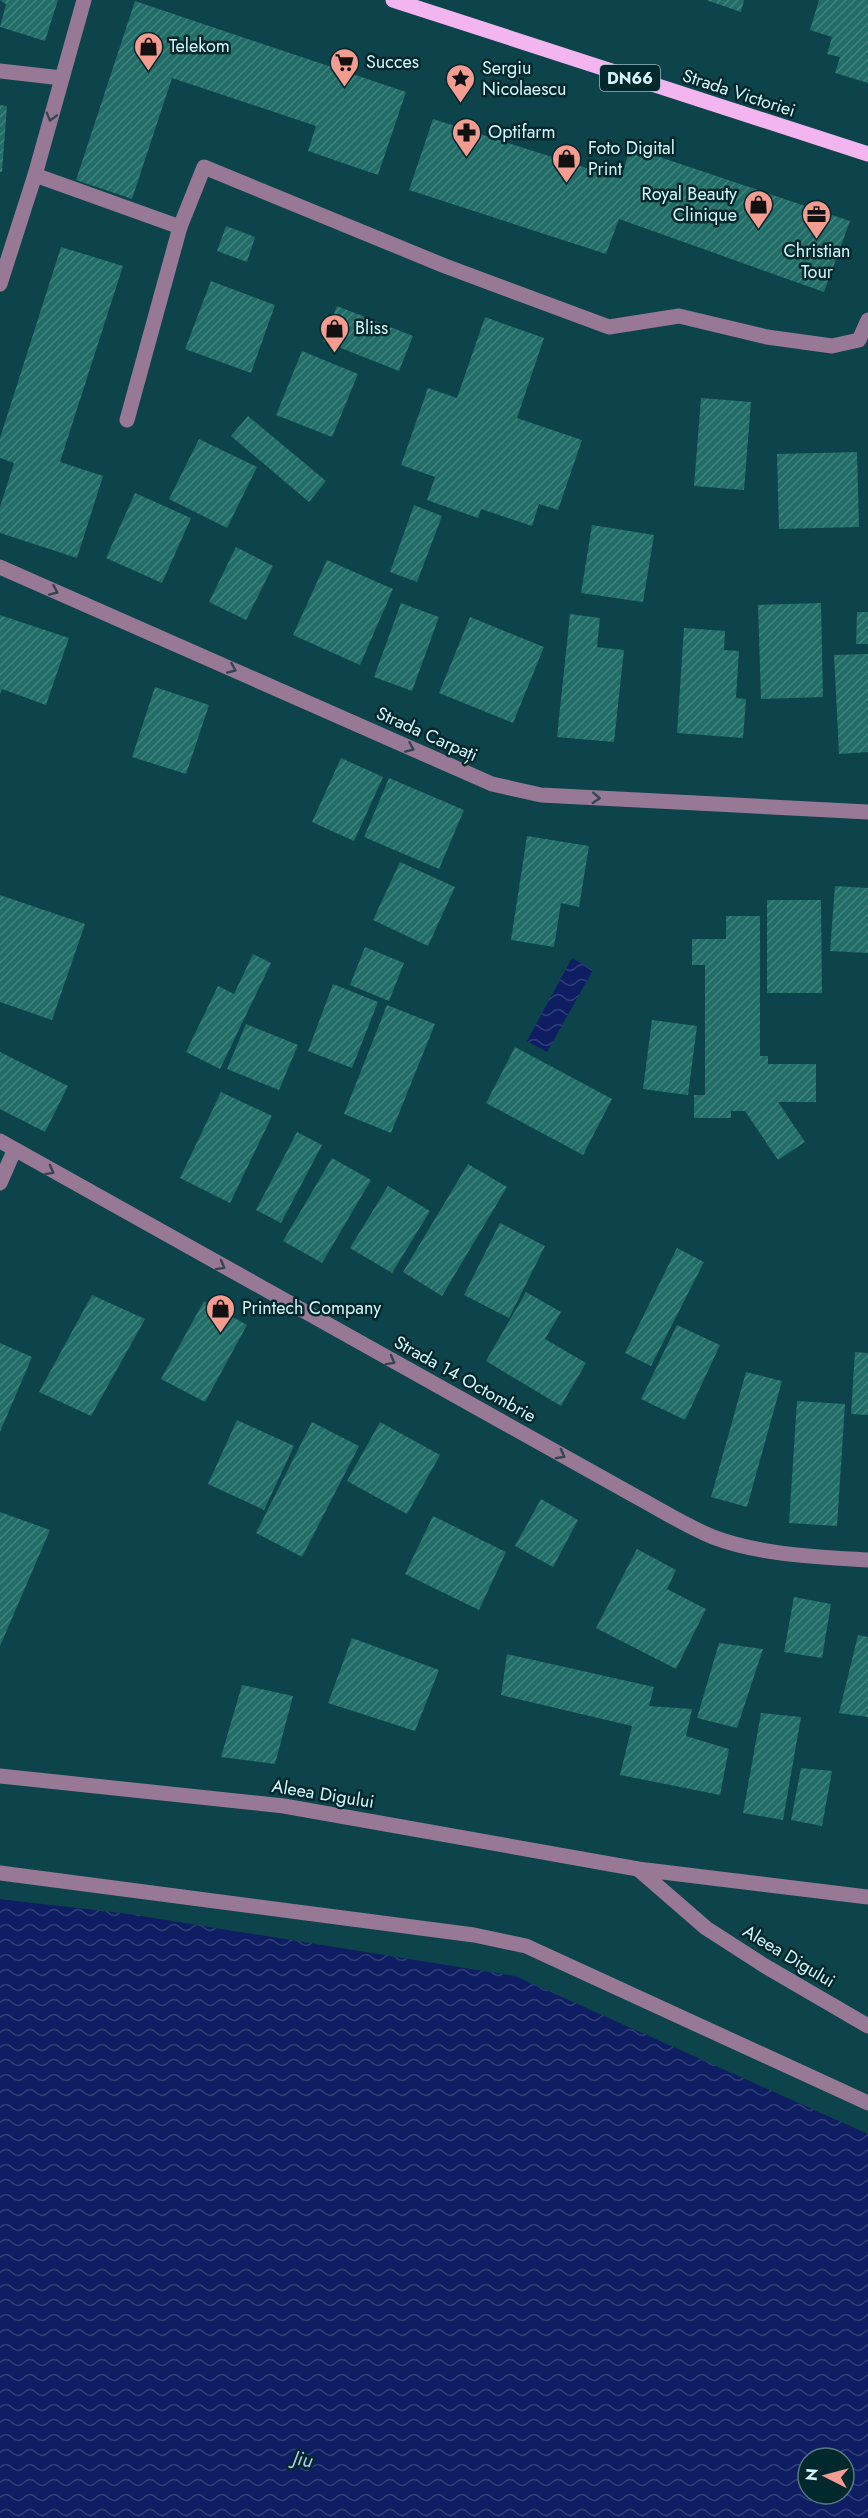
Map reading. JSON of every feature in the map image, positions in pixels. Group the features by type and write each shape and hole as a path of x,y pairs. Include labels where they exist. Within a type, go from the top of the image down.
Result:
{"main road":[{"name":"Strada Victoriei","path":"393,0 868,154"}],"street":[{"path":"0,284 35,175 84,0"},
{"path":"0,71 62,78"},
{"path":"127,420 180,227 204,167 445,266 609,327 680,316 767,337 832,346 859,340 868,320"},
{"path":"35,175 180,227"},
{"name":"Strada Carpați","path":"0,567 492,784 541,795 868,812"},
{"name":"Strada 14 Octombrie","path":"0,1141 14,1151 635,1496 714,1537 782,1552 868,1560"},
{"path":"0,1183 14,1151"},
{"name":"Aleea Digului","path":"0,1776 284,1806 638,1869 868,1897"},
{"name":"Aleea Digului","path":"638,1869 706,1928 765,1966 868,2026"},
{"path":"0,1873 474,1935 526,1946 868,2103"}],"water":[{"path":"572,958 593,970 547,1052 527,1041"},
{"name":"Jiu","path":"0,1899 129,1914 515,1976 868,2134 868,2518 0,2518"}],"building":[{"path":"0,0 58,0 45,41 0,27 6,4"},
{"path":"706,0 744,0 741,12"},
{"path":"819,0 868,0 868,83 835,73 840,57 827,54 832,37 810,30"},
{"path":"135,1 406,92 378,175 308,151 316,126 172,78 132,199 76,180"},
{"path":"0,105 7,106 2,172 0,172"},
{"path":"433,119 621,179 630,147 850,221 824,292 619,219 606,254 409,190"},
{"path":"226,226 255,237 247,262 217,251"},
{"path":"61,247 123,266 60,462 103,476 77,558 0,533 0,507 14,463 0,458 0,438"},
{"path":"211,281 275,305 251,373 185,349"},
{"path":"337,306 413,336 399,371 323,341"},
{"path":"485,317 544,338 517,418 582,440 558,510 539,504 532,526 481,509 478,518 427,500 435,477 401,465 428,388 457,398"},
{"path":"302,351 358,374 332,437 276,415"},
{"path":"701,398 751,402 744,490 694,486"},
{"path":"248,416 326,481 309,502 231,436"},
{"path":"199,439 257,467 227,528 169,499"},
{"path":"857,452 859,527 779,529 777,454"},
{"path":"135,493 191,518 162,583 106,558"},
{"path":"414,505 442,516 417,582 390,572"},
{"path":"592,525 654,535 643,602 581,593"},
{"path":"236,547 273,566 246,620 209,602"},
{"path":"327,560 393,589 360,665 293,635"},
{"path":"401,603 439,617 412,691 374,677"},
{"path":"821,603 823,697 761,699 758,605"},
{"path":"857,612 868,612 868,644 856,644"},
{"path":"570,614 600,618 597,647 624,650 614,742 557,737"},
{"path":"0,615 69,638 46,705 2,689 0,694"},
{"path":"470,617 544,647 513,723 439,693"},
{"path":"684,628 725,631 724,650 739,651 736,698 746,699 743,738 677,733"},
{"path":"868,654 868,752 839,754 834,655"},
{"path":"155,687 209,705 186,774 132,757"},
{"path":"341,758 383,777 354,841 312,822"},
{"path":"389,778 464,810 439,869 364,837"},
{"path":"527,836 589,846 579,907 561,903 554,947 511,940"},
{"path":"400,862 455,887 428,946 373,920"},
{"path":"835,886 868,888 868,953 830,951"},
{"path":"0,895 85,924 52,1020 0,1002"},
{"path":"767,900 821,900 822,993 767,993"},
{"path":"726,916 760,916 760,1056 768,1056 768,1064 816,1064 816,1102 778,1102 805,1142 778,1160 745,1111 731,1111 731,1118 694,1118 694,1095 705,1095 705,965 692,965 692,939 726,939"},
{"path":"365,947 404,963 389,1001 350,985"},
{"path":"253,954 271,963 220,1069 186,1052 218,986 234,994"},
{"path":"333,984 378,1002 352,1068 308,1051"},
{"path":"387,1005 435,1024 391,1133 344,1114"},
{"path":"652,1020 697,1026 688,1095 643,1089"},
{"path":"246,1024 298,1045 279,1090 227,1069"},
{"path":"515,1047 612,1099 583,1155 486,1103"},
{"path":"0,1052 68,1086 45,1132 0,1109"},
{"path":"221,1092 272,1116 230,1203 180,1178"},
{"path":"297,1132 322,1145 281,1223 256,1210"},
{"path":"332,1158 371,1180 322,1263 283,1241"},
{"path":"468,1164 507,1187 442,1296 403,1272"},
{"path":"388,1186 430,1211 392,1273 350,1248"},
{"path":"500,1223 545,1246 509,1318 464,1295"},
{"path":"677,1248 704,1262 651,1366 625,1353"},
{"path":"526,1292 561,1312 545,1339 586,1363 561,1406 486,1361"},
{"path":"92,1295 145,1319 91,1416 39,1392"},
{"path":"204,1301 247,1325 205,1402 161,1379"},
{"path":"677,1325 720,1345 685,1420 641,1399"},
{"path":"0,1343 32,1357 0,1432"},
{"path":"855,1352 868,1353 868,1415 851,1414"},
{"path":"746,1372 782,1381 747,1507 711,1497"},
{"path":"797,1401 845,1404 837,1526 789,1523"},
{"path":"237,1420 294,1446 264,1510 208,1484"},
{"path":"312,1422 359,1446 302,1557 256,1533"},
{"path":"380,1422 440,1455 407,1514 347,1481"},
{"path":"541,1499 578,1520 553,1567 515,1546"},
{"path":"0,1512 50,1530 0,1646"},
{"path":"433,1516 506,1552 479,1610 405,1574"},
{"path":"637,1549 676,1570 667,1589 706,1609 676,1669 596,1628"},
{"path":"794,1597 831,1604 822,1658 784,1652"},
{"path":"858,1635 868,1637 868,1717 839,1713"},
{"path":"352,1638 439,1670 415,1731 328,1703"},
{"path":"719,1643 763,1649 737,1728 697,1718"},
{"path":"507,1654 654,1687 649,1706 692,1709 686,1736 729,1749 720,1795 620,1775 632,1726 501,1695"},
{"path":"242,1685 293,1696 275,1764 221,1757"},
{"path":"761,1713 801,1717 783,1820 743,1813"},
{"path":"801,1768 832,1771 822,1826 791,1820"}],"place":[{"name":"Telekom","path":"148,72"},
{"name":"Succes","path":"345,88"},
{"name":"Sergiu Nicolaescu","path":"461,104"},
{"name":"Optifarm","path":"467,158"},
{"name":"Foto Digital Print","path":"567,184"},
{"name":"Royal Beauty Clinique","path":"758,230"},
{"name":"Christian Tour","path":"817,240"},
{"name":"Bliss","path":"334,354"},
{"name":"Printech Company","path":"221,1334"}]}
